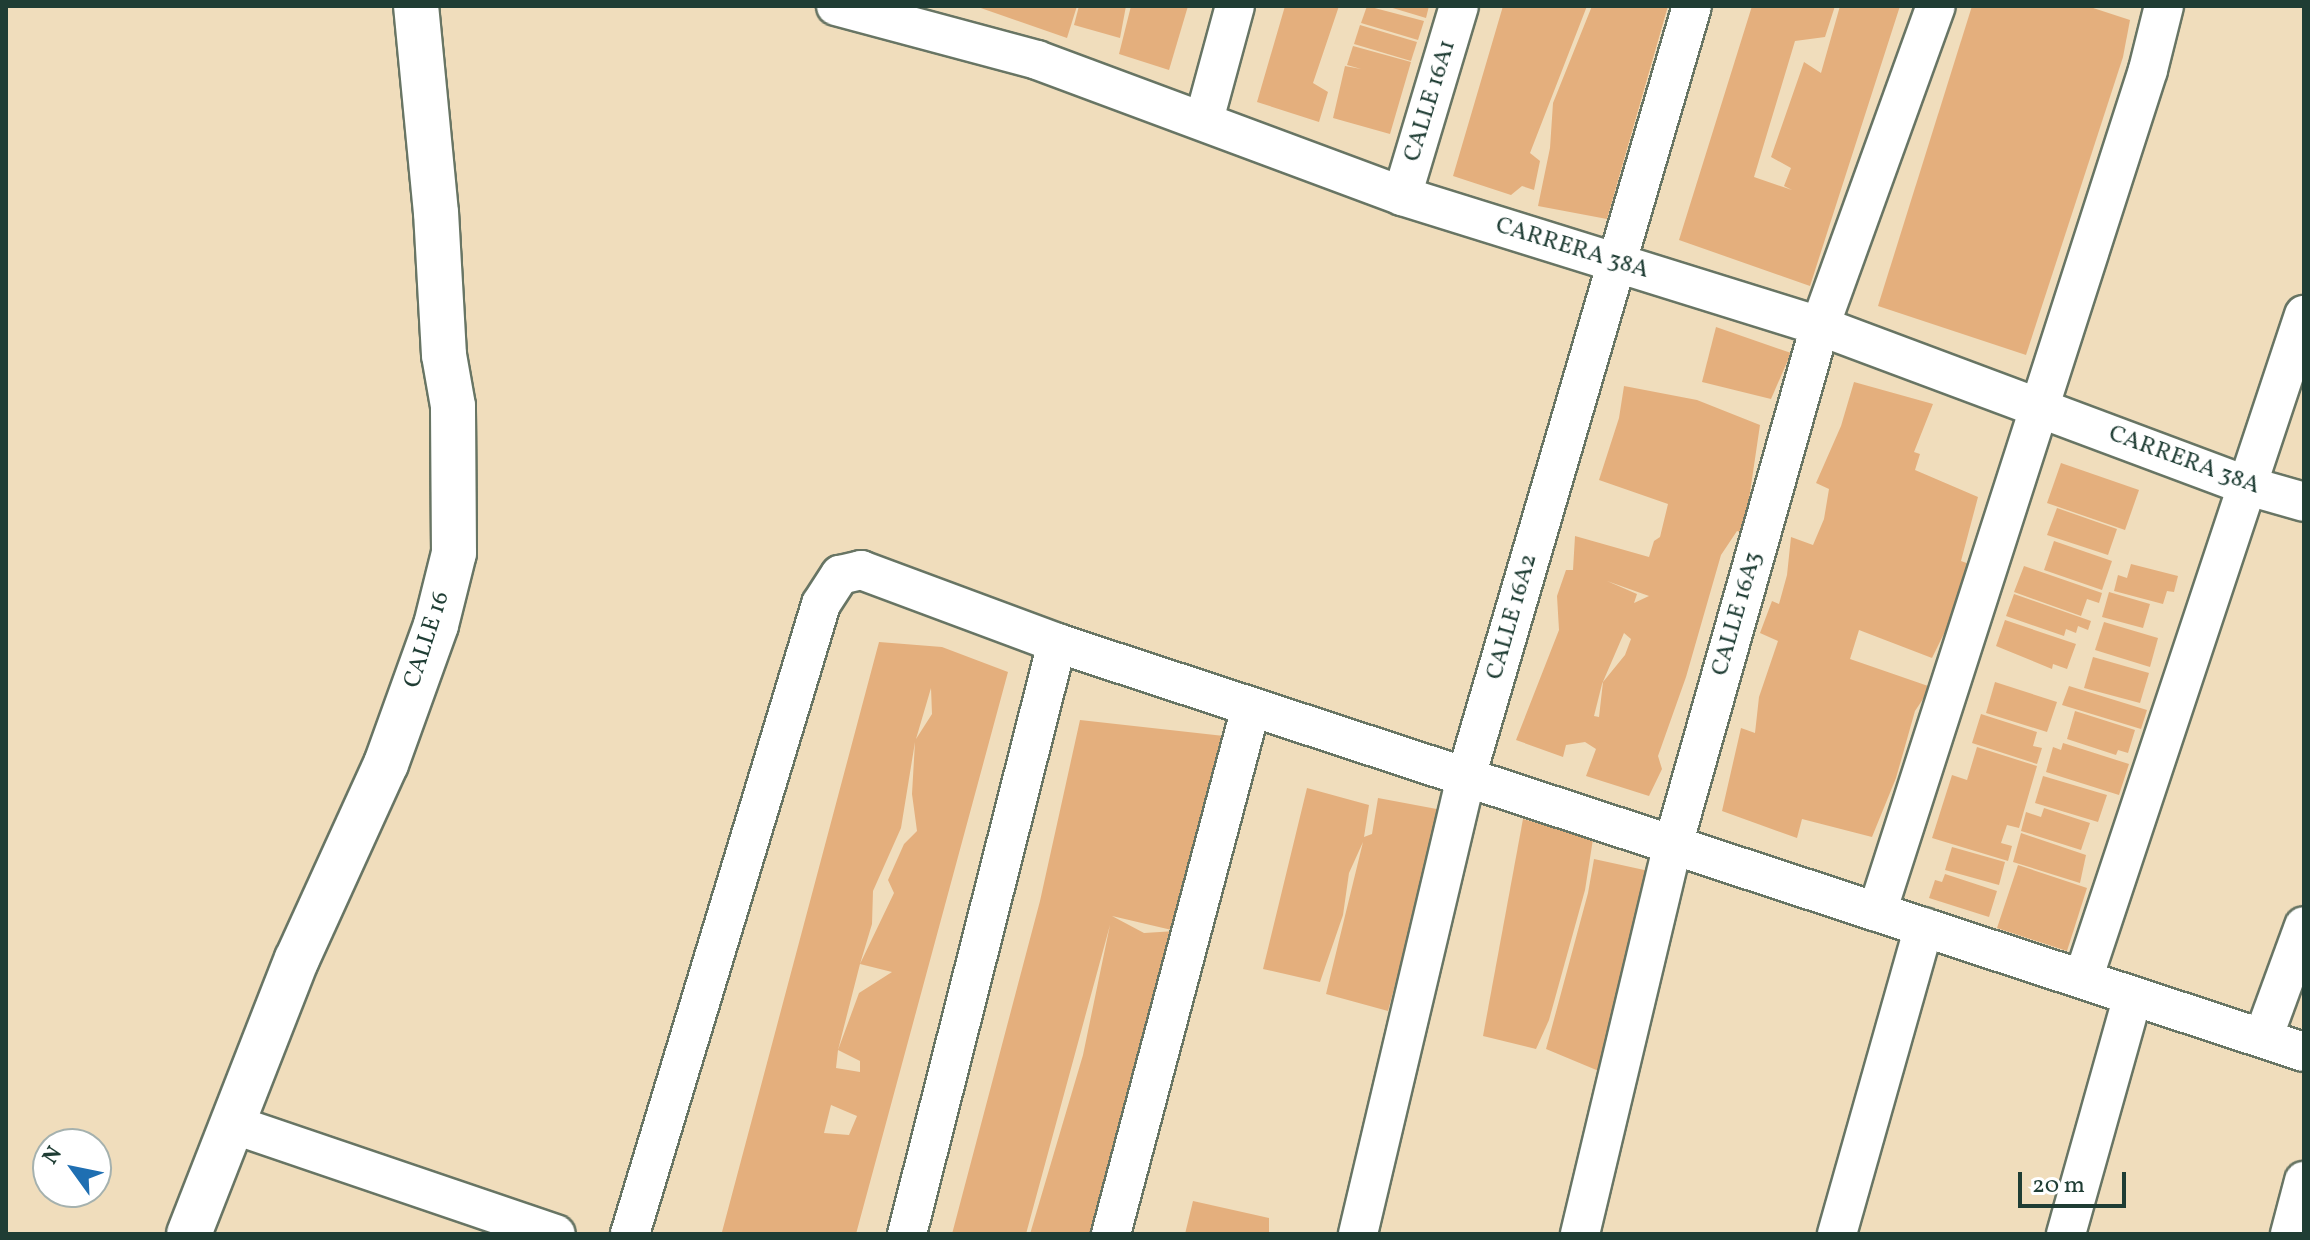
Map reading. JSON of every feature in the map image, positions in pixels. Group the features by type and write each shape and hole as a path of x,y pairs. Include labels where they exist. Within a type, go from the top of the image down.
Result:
{"main road":[{"name":"CALLE 16","path":"189,1234 297,959 386,764 436,625 454,553 453,406 444,355 436,213 416,6"}],"street":[{"name":"CARRERA 38A","path":"836,6 1037,60 1402,196 1820,326 2248,486 2304,502"},
{"path":"1204,120 1235,6"},
{"name":"CALLE 16A1","path":"1402,196 1459,6"},
{"name":"CALLE 16A2","path":"1358,1234 1466,777 1692,6"},
{"name":"CALLE 16A3","path":"1580,1234 1673,845 1820,326 1936,6"},
{"path":"1877,912 2148,70 2164,6"},
{"path":"2083,979 2304,315"},
{"path":"630,1234 821,604 840,575 861,570 1057,643 2304,1052"},
{"path":"907,1234 1057,643"},
{"path":"1111,1234 1251,707"},
{"path":"2263,1038 2304,926"},
{"path":"1837,1234 1924,927"},
{"path":"2066,1234 2133,996"},
{"path":"232,1124 556,1234"},
{"path":"2290,1234 2304,1181"}],"building":[{"path":"975,6 1077,6 1067,38"},
{"path":"1079,6 1126,6 1120,38 1074,25"},
{"path":"1131,6 1188,6 1169,70 1119,54"},
{"path":"1285,6 1339,6 1313,83 1328,92 1319,122 1257,102"},
{"path":"1367,6 1424,21 1418,40 1361,23"},
{"path":"1386,6 1429,6 1426,18"},
{"path":"1503,6 1587,6 1530,153 1540,161 1534,190 1522,186 1511,195 1453,176"},
{"path":"1592,6 1668,6 1607,219 1538,206 1550,148 1553,103"},
{"path":"1752,6 1835,6 1825,37 1795,41 1754,177 1792,190 1784,186 1791,168 1771,157 1804,62 1821,73 1840,6 1900,6 1810,286 1679,240"},
{"path":"1972,6 2087,6 2130,20 2123,57 2026,355 1878,306"},
{"path":"1360,25 1417,42 1411,61 1354,44"},
{"path":"1353,46 1411,62 1390,134 1333,118 1345,66 1361,69 1347,65"},
{"path":"1716,327 1791,353 1771,399 1702,382"},
{"path":"1854,382 1933,404 1914,452 1920,454 1915,470 1978,497 1961,561 1972,565 1961,599 1932,658 1859,630 1850,659 1931,687 1915,711 1896,778 1872,837 1802,819 1797,838 1722,811 1741,728 1755,733 1759,697 1778,641 1760,633 1772,601 1779,604 1787,575 1791,537 1813,545 1824,519 1829,489 1816,483 1841,426"},
{"path":"1624,386 1697,400 1760,425 1744,533 1737,531 1721,555 1686,677 1658,756 1662,769 1649,796 1586,776 1596,749 1585,742 1566,745 1563,757 1516,740 1559,630 1557,596 1566,570 1573,570 1575,536 1649,557 1654,541 1660,537 1668,504 1599,480 1619,418","holes":["1607,581 1649,596 1634,603 1637,594","1624,633 1631,639 1625,655 1603,682 1599,717 1594,716 1602,684"]},
{"path":"2061,463 2139,490 2125,530 2047,503"},
{"path":"2057,508 2117,529 2108,555 2047,535"},
{"path":"2054,541 2112,561 2102,590 2044,570"},
{"path":"2131,564 2178,576 2174,592 2167,591 2163,604 2114,591 2118,575 2127,578"},
{"path":"2024,566 2102,593 2099,603 2087,599 2081,616 2014,592"},
{"path":"2109,592 2150,604 2143,628 2102,617"},
{"path":"2014,594 2091,621 2088,630 2078,626 2076,633 2066,629 2064,636 2006,616"},
{"path":"2005,620 2076,644 2067,669 2053,664 2052,669 1996,646"},
{"path":"2104,622 2158,638 2150,667 2095,650"},
{"path":"879,642 942,647 1008,672 856,1234 722,1232","holes":["931,688 932,714 916,739","915,742 912,794 917,831 904,844 888,880 894,893 860,964 872,924 873,891 901,828","860,964 892,972 859,993 838,1050","838,1050 860,1061 860,1072 836,1068","831,1105 857,1116 849,1135 824,1133"]},
{"path":"2093,657 2149,673 2140,703 2084,688"},
{"path":"1995,682 2057,702 2047,732 1986,713"},
{"path":"2069,686 2147,710 2141,729 2062,705"},
{"path":"2075,711 2135,730 2128,753 2118,750 2116,755 2067,739"},
{"path":"1981,714 2037,732 2033,746 2042,748 2037,764 1972,743"},
{"path":"1080,720 1233,737 1176,931 1099,1234 1030,1234 1083,1055 1110,925 1026,1234 952,1234 1040,901","holes":["1112,916 1176,931 1144,933"]},
{"path":"2063,743 2129,764 2119,795 2046,772 2053,747 2061,750"},
{"path":"1977,747 2037,766 2019,828 2007,825 2001,843 2012,846 2008,861 1932,838 1952,775 1967,780"},
{"path":"2043,776 2107,795 2098,822 2035,803"},
{"path":"1307,788 1369,805 1364,837 1372,834 1378,798 1442,810 1388,1011 1326,994 1363,842 1349,873 1343,915 1320,982 1263,969"},
{"path":"2044,808 2090,823 2081,850 2021,831 2026,812 2041,817"},
{"path":"1523,819 1593,839 1585,890 1549,1020 1536,1049 1483,1036"},
{"path":"2021,833 2086,855 2080,883 2013,862"},
{"path":"1952,847 2005,862 1999,885 1945,870"},
{"path":"1594,859 1658,873 1606,1074 1546,1049 1588,893"},
{"path":"2018,865 2087,888 2067,951 1997,928"},
{"path":"1945,874 1997,891 1989,917 1929,898 1935,880 1942,882"},
{"path":"1193,1201 1269,1218 1269,1234 1185,1234"}]}
